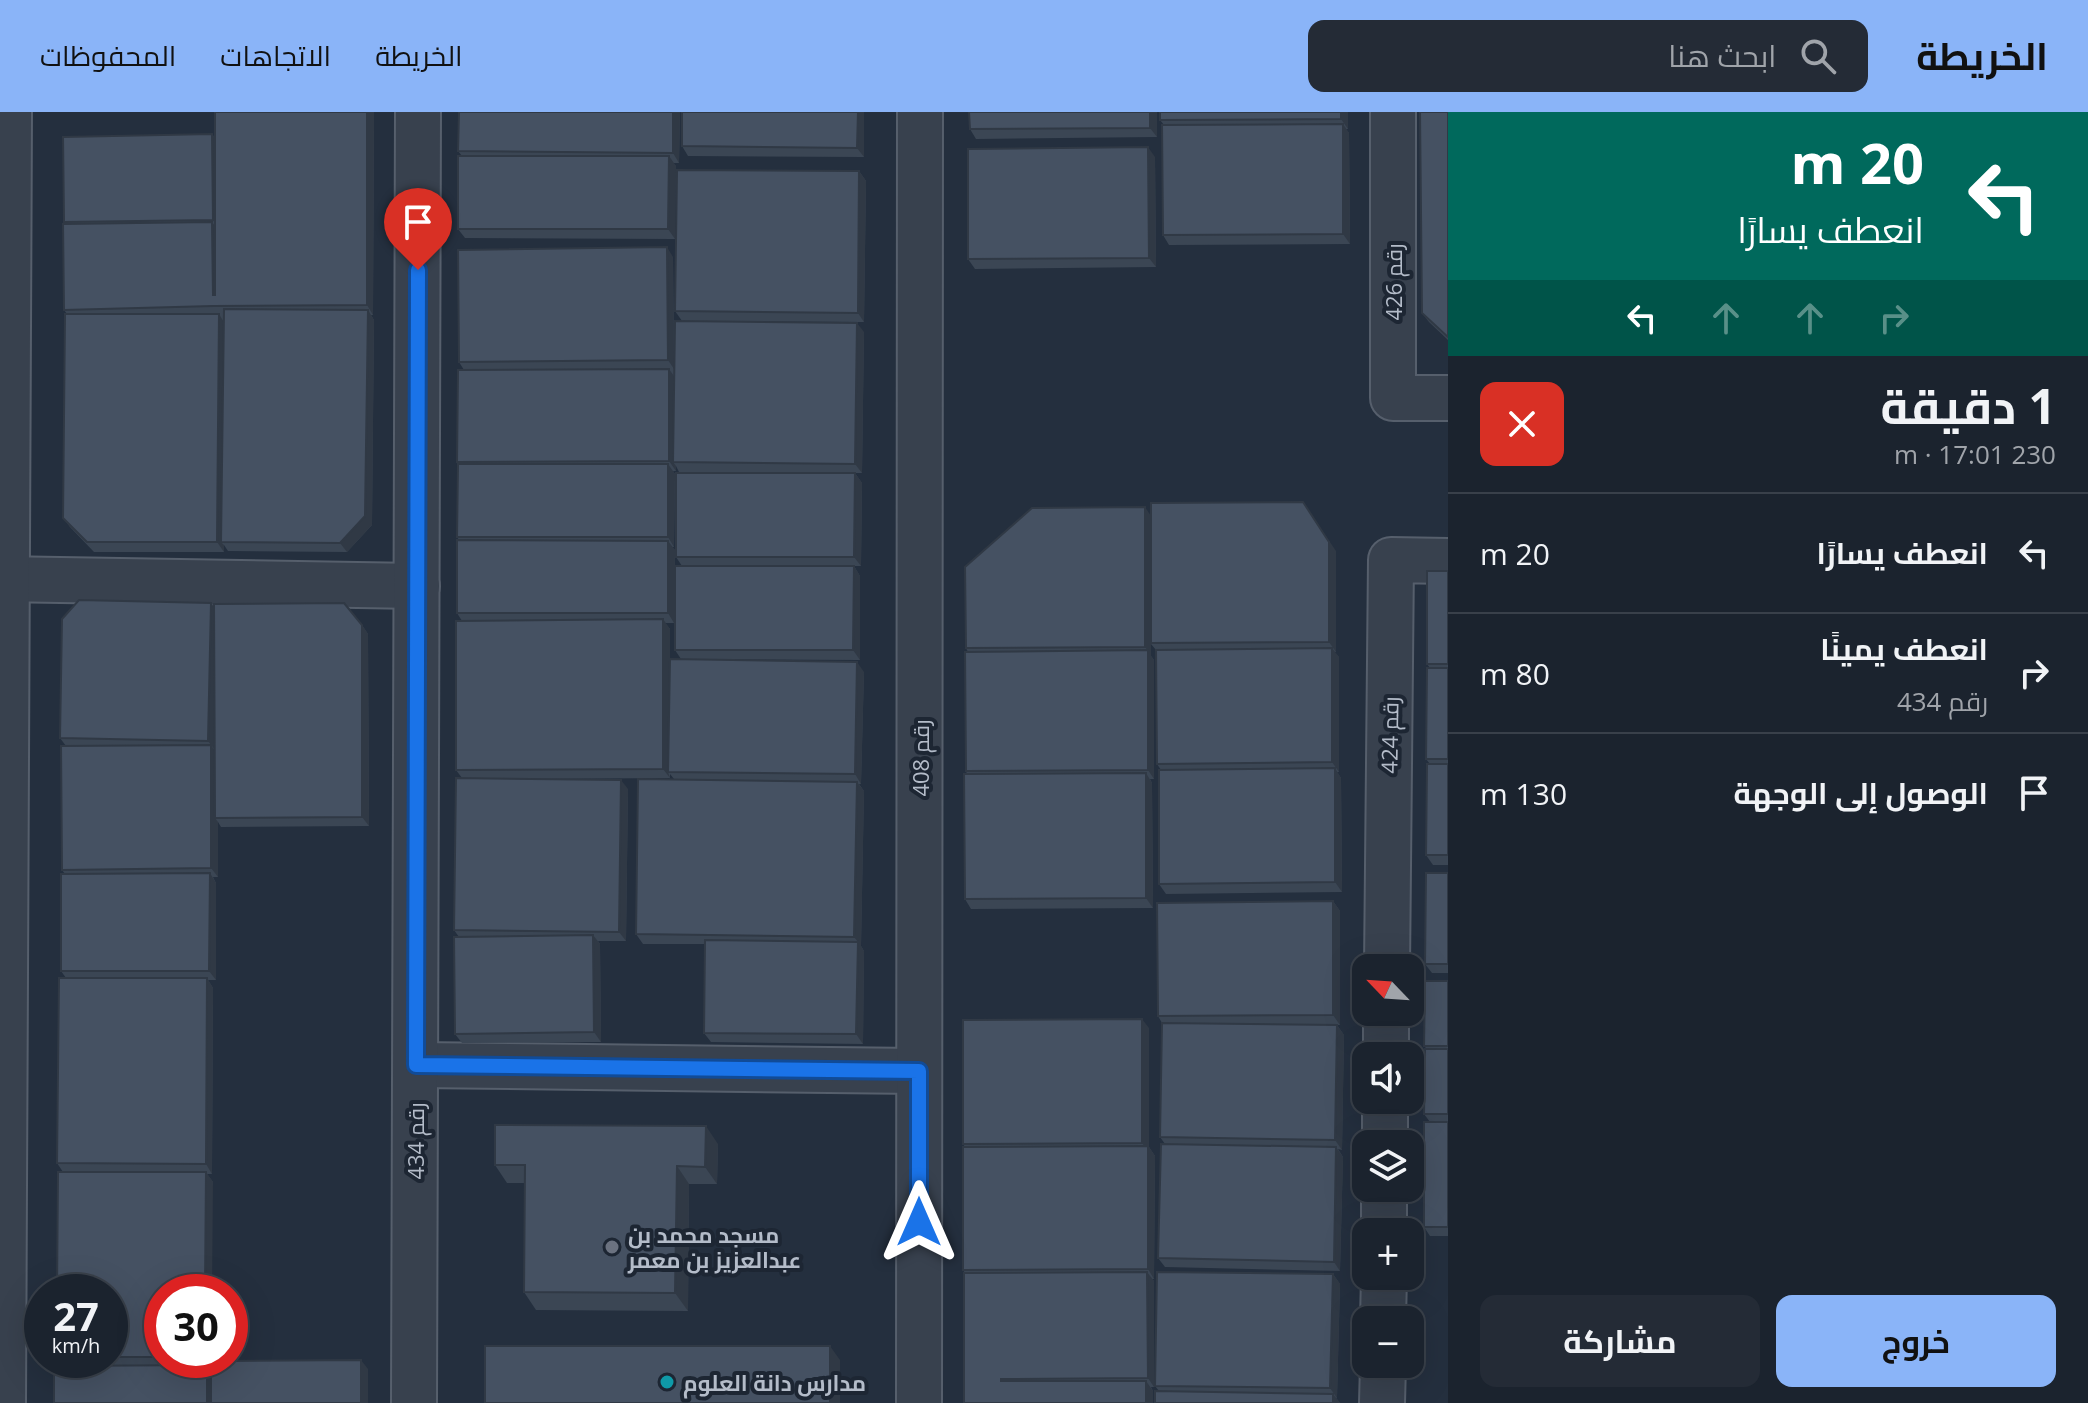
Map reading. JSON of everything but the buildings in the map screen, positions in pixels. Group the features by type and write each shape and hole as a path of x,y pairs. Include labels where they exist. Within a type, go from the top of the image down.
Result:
{"street":[{"path":"3,1403 3,579 9,112"},
{"name":"رقم 434","path":"414,1403 418,112"},
{"name":"رقم 408","path":"919,1403 920,112"},
{"name":"رقم 426","path":"1393,112 1393,398 1448,398"},
{"name":"رقم 424","path":"1387,954 1391,560 1448,561"},
{"path":"3,579 417,586"},
{"path":"416,1065 919,1071"},
{"path":"1382,1403 1383,1378"}],"place":[{"name":"مسجد محمد بن عبدالعزيز بن معمر","path":"612,1247"},
{"name":"مدارس دانة العلوم","path":"667,1382"}],"route":[{"path":"418,270 416,1065 919,1071 919,1222"}]}
